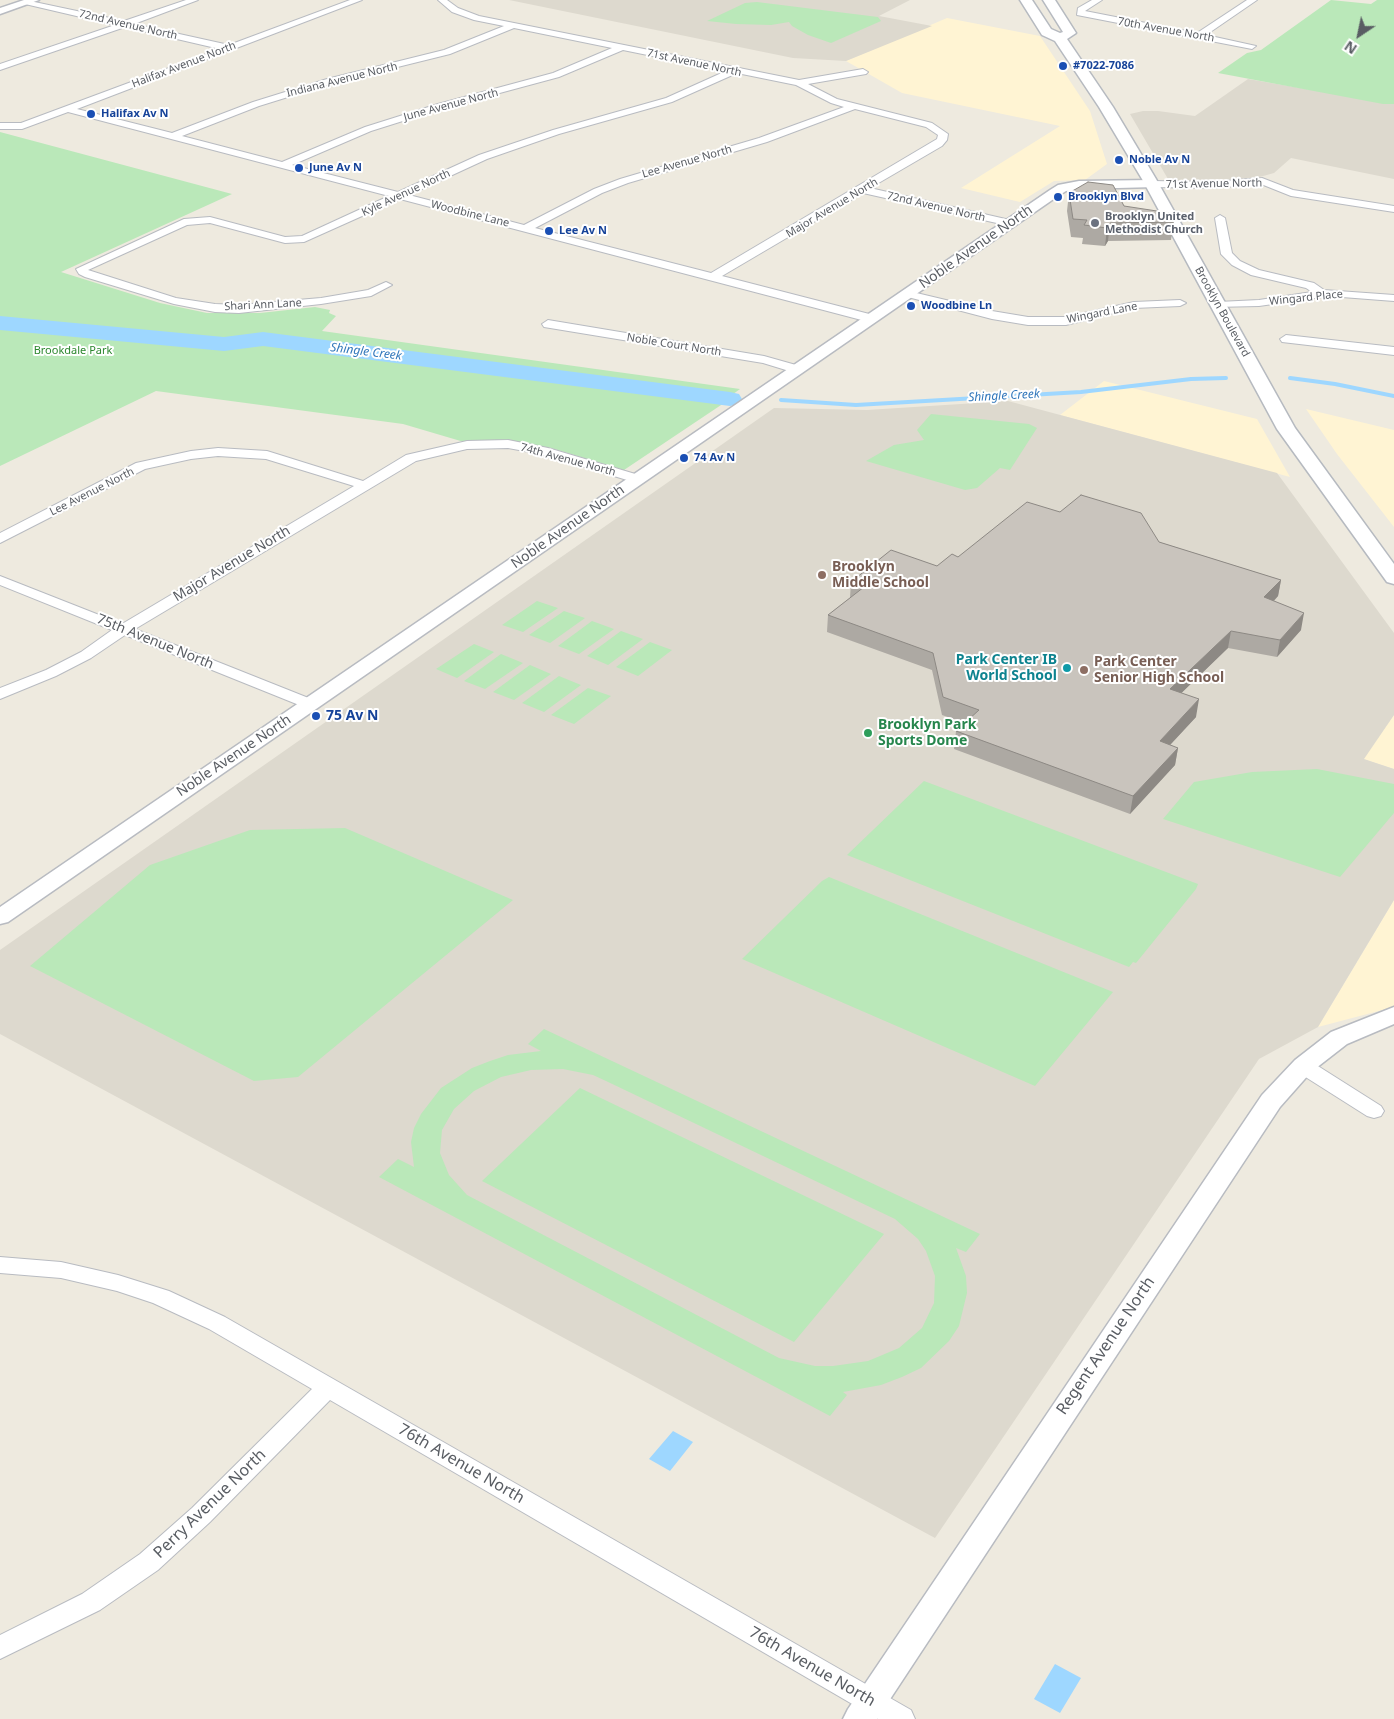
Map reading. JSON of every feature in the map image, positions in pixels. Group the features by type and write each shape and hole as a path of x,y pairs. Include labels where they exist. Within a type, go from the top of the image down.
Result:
{"main road":[{"name":"Brooklyn Boulevard","path":"1026,0 1046,32 1060,38 1106,107 1152,184 1286,428 1394,578"},
{"path":"1049,0 1070,33 1060,38"}],"street":[{"path":"0,67 194,0"},
{"name":"Halifax Avenue North","path":"5,127 22,126 358,0"},
{"name":"71st Avenue North","path":"442,0 446,5 464,14 620,48 799,83 834,101 929,125 943,134"},
{"name":"70th Avenue North","path":"1098,0 1080,12 1252,46"},
{"path":"1198,36 1253,0"},
{"path":"0,11 31,1"},
{"name":"72nd Avenue North","path":"31,1 228,48"},
{"name":"Indiana Avenue North","path":"172,137 265,101 330,81 432,57 514,25"},
{"name":"June Avenue North","path":"282,165 368,130 442,106 527,84 582,65 620,48"},
{"name":"Kyle Avenue North","path":"82,272 82,269 88,264 184,222 210,220 278,239 295,240 311,236 500,151 556,132 669,100 734,71"},
{"path":"799,83 863,72"},
{"name":"Lee Avenue North","path":"526,228 598,191 624,181 764,140 852,106"},
{"name":"Woodbine Lane","path":"67,109 873,319"},
{"name":"Major Avenue North","path":"714,277 938,144 942,140 943,134"},
{"name":"71st Avenue North","path":"1152,184 1212,185 1262,181 1291,192 1394,209"},
{"name":"Noble Avenue North","path":"0,917 799,370 1054,193 1068,186 1152,184"},
{"name":"72nd Avenue North","path":"863,190 1010,223"},
{"path":"1220,218 1227,254 1230,258 1255,273 1310,286 1322,294"},
{"name":"Shari Ann Lane","path":"82,272 174,301 215,308 239,309 321,301 371,292 386,285"},
{"name":"Wingard Place","path":"1218,305 1259,303 1322,294 1347,293 1393,296"},
{"name":"Wingard Lane","path":"908,294 1001,317 1038,322 1082,318 1134,305 1180,304"},
{"name":"Noble Court North","path":"548,324 748,357 799,370"},
{"path":"1286,338 1394,351"},
{"name":"74th Avenue North","path":"467,445 488,444 527,447 638,479"},
{"name":"Major Avenue North","path":"0,694 51,673 110,640 124,629 410,458 447,448 467,445"},
{"name":"Lee Avenue North","path":"0,539 141,466 192,455 218,452 267,455 363,485"},
{"name":"75th Avenue North","path":"0,580 310,704"},
{"name":"Regent Avenue North","path":"865,1710 1257,1118 1303,1066 1339,1038 1377,1020 1394,1015"},
{"path":"1303,1066 1374,1112"},
{"name":"76th Avenue North","path":"0,1265 82,1273 162,1297 217,1323 328,1387 865,1710 902,1719"},
{"name":"Perry Avenue North","path":"0,1648 91,1602 149,1562 202,1515 328,1387"}],"shaded area":[{"path":"509,0 910,0 879,16 932,26 846,61 793,58"},
{"path":"947,18 1040,36 1090,111 1107,164 1085,180 1054,181 1020,202 961,188 1060,126 902,93 846,61"},
{"path":"1248,79 1394,104 1394,179 1291,158 1274,173 1256,178 1177,181 1168,179 1130,114 1143,111 1158,111 1195,116"},
{"path":"1104,381 1257,419 1290,477 1060,415"},
{"path":"1008,401 1277,473 1394,633 1394,715 1364,759 1394,769 1394,900 1318,1027 1259,1059 935,1538 0,1034 0,950 774,408 867,410"},
{"path":"1306,409 1394,430 1394,527 1337,454"},
{"path":"1394,715 1394,769 1363,759"},
{"path":"1394,900 1394,1007 1318,1027"}],"green space":[{"path":"1331,0 1371,4 1377,0 1394,0 1394,104 1383,104 1218,73 1247,53 1261,50"},
{"path":"757,2 878,17 881,21 831,43 808,35 792,26 789,22 771,25 707,21 745,3"},
{"name":"Brookdale Park","path":"0,132 232,194 61,272 160,303 207,313 260,313 315,307 330,310 329,313 336,316 322,331 740,389 729,397 733,397 624,470 551,448 525,443 502,440 464,442 403,424 156,391 0,466"},
{"path":"931,414 1029,424 1037,428 1010,470 1000,468 977,488 965,490 866,461 894,445 924,440 917,430"},
{"path":"537,601 558,608 523,632 502,625"},
{"path":"564,611 585,618 550,643 529,635"},
{"path":"592,621 614,629 579,654 558,646"},
{"path":"621,631 643,639 608,665 587,656"},
{"path":"650,642 672,650 638,676 616,667"},
{"path":"474,644 494,652 457,678 436,669"},
{"path":"501,654 523,663 485,689 464,681"},
{"path":"530,665 551,674 514,700 493,692"},
{"path":"559,676 581,685 544,712 522,703"},
{"path":"588,688 611,696 574,724 551,715"},
{"path":"1317,769 1394,784 1394,813 1340,877 1163,819 1194,782 1252,772"},
{"path":"924,781 1198,884 1196,889 1136,963 1133,962 1129,967 847,855"},
{"path":"345,828 513,900 298,1077 254,1081 30,966 150,865 250,830"},
{"path":"829,877 1113,992 1035,1086 742,959 822,881"},
{"path":"544,1029 980,1234 966,1252 956,1248 966,1276 967,1293 959,1326 949,1341 921,1368 881,1385 843,1392 847,1395 830,1416 379,1177 398,1159 414,1167 411,1142 414,1128 421,1114 441,1088 472,1068 490,1061 508,1055 541,1051 528,1044","holes":["563,1069 593,1075 895,1219 918,1239 926,1251 935,1276 934,1303 922,1328 899,1348 868,1361 833,1366 815,1366 779,1358 467,1195 449,1175 440,1153 442,1130 454,1109 474,1091 501,1077 531,1070"]},
{"path":"580,1088 884,1234 794,1342 482,1181"}],"water":[{"path":"673,1431 693,1442 670,1471 649,1459"},
{"path":"1055,1664 1081,1678 1060,1713 1034,1699"}],"building":[{"path":"1088,182 1113,185 1124,206 1170,213 1174,222 1110,223 1107,228 1084,225 1087,220 1073,219 1069,193"},
{"name":"Park Center IB World School","path":"1081,495 1141,513 1159,542 1281,580 1264,597 1304,613 1280,640 1231,631 1170,689 1199,699 1160,741 1178,748 1133,796 956,731 979,710 943,697 933,653 828,615 864,587 851,582 891,550 937,566 952,554 958,557 1027,502 1060,512"}],"waterway":[{"name":"Shingle Creek","path":"0,323 224,344 263,339 730,399"},
{"name":"Shingle Creek","path":"781,400 856,405 1081,392 1191,379 1226,378"},
{"name":"Shingle Creek","path":"1290,378 1335,384 1394,396"}],"place":[{"name":"#7022-7086","path":"1063,66"},
{"name":"Halifax Av N","path":"91,114"},
{"name":"Noble Av N","path":"1119,160"},
{"name":"June Av N","path":"299,168"},
{"name":"Brooklyn Blvd","path":"1058,197"},
{"name":"Brooklyn United Methodist Church","path":"1095,223"},
{"name":"Lee Av N","path":"549,231"},
{"name":"Woodbine Ln","path":"911,306"},
{"name":"74 Av N","path":"684,458"},
{"name":"Brooklyn Middle School","path":"822,575"},
{"name":"Park Center IB World School","path":"1067,668"},
{"name":"Park Center Senior High School","path":"1084,670"},
{"name":"75 Av N","path":"316,716"},
{"name":"Brooklyn Park Sports Dome","path":"868,733"}]}
